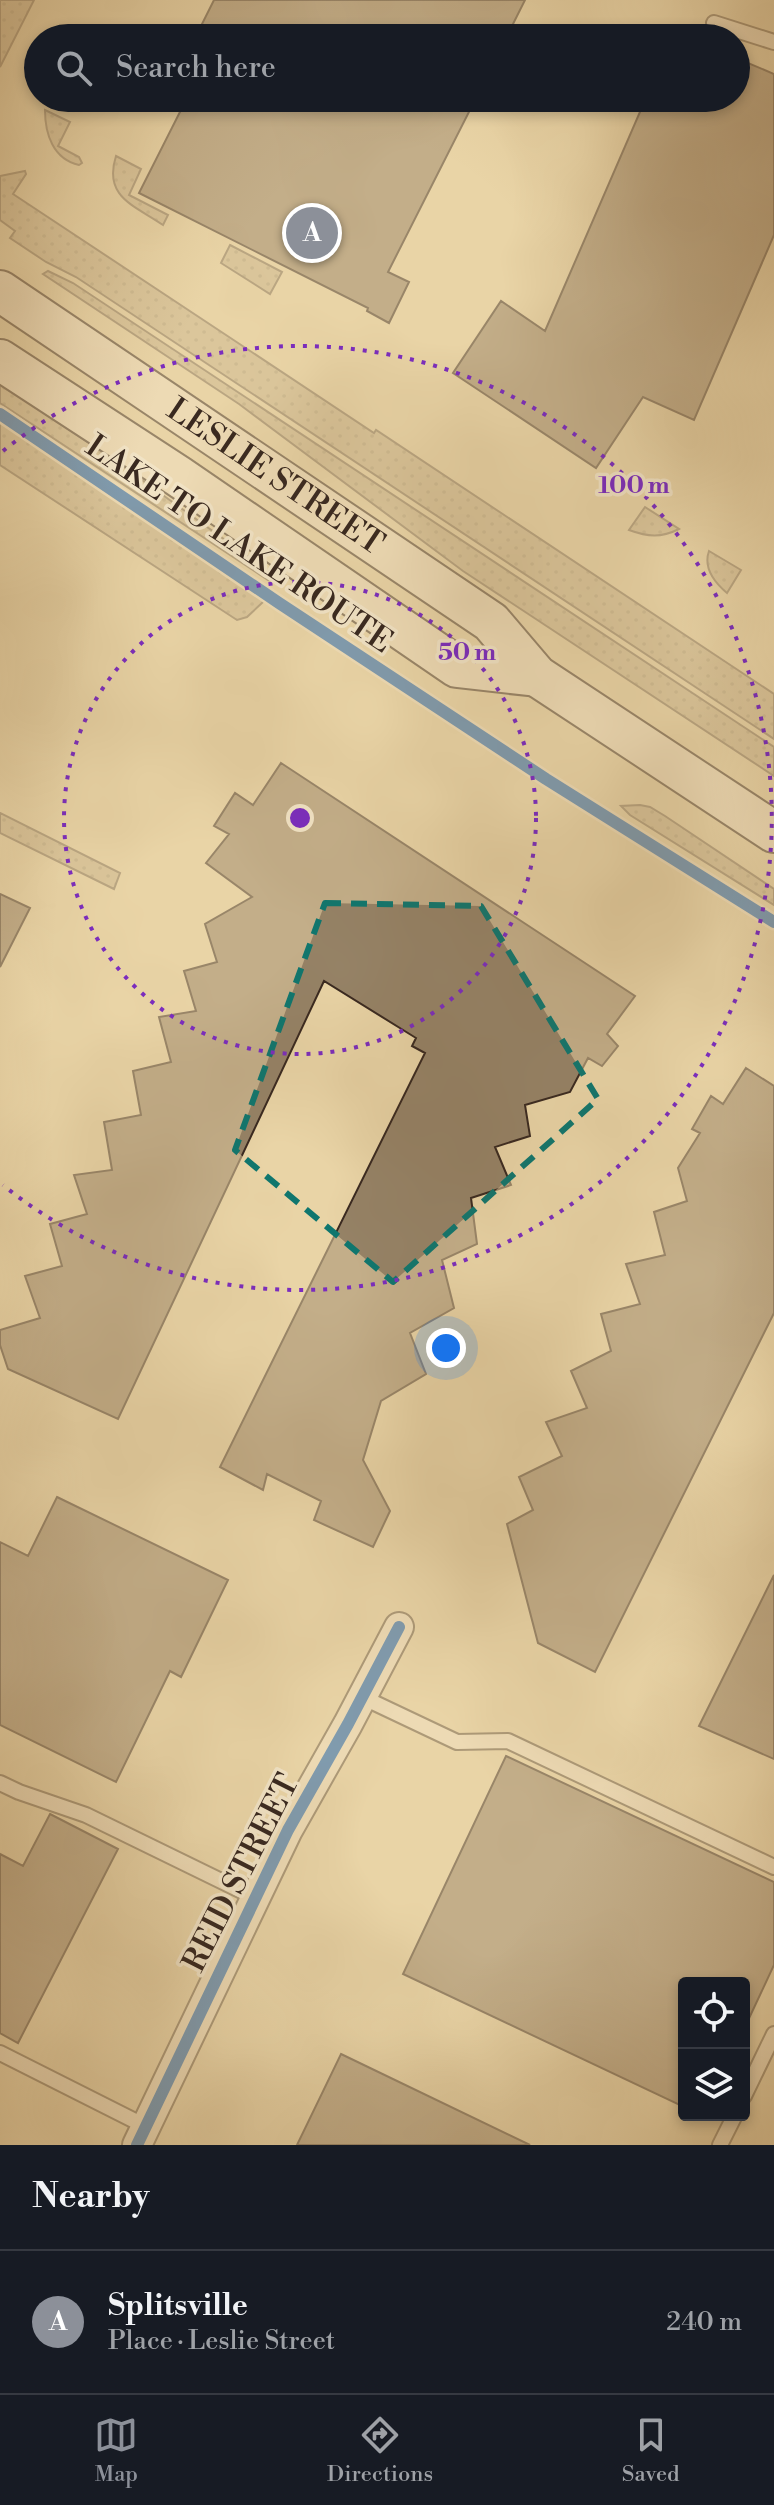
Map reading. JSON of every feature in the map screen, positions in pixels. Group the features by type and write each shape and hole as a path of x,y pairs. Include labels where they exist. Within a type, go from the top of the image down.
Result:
{"main road":[{"name":"LESLIE STREET","path":"0,291 491,622 537,676 774,832"},
{"name":"LESLIE STREET","path":"0,360 178,476 457,667 537,676"}],"street":[{"name":"REID STREET","path":"141,2136 288,1830 399,1627"}],"lane":[{"path":"750,34 774,42"},
{"path":"362,1697 457,1742 508,1741 774,1867"},
{"path":"0,1783 86,1815 256,1898"},
{"path":"750,2084 774,2034"},
{"path":"0,2053 141,2136"},
{"path":"720,2145 732,2121"}],"highlighted area":[{"path":"325,903 481,906 598,1099 393,1282 235,1150"}],"shaded area":[{"path":"0,0 34,0 0,67"},
{"path":"45,112 70,122 58,146 79,157 82,163 70,162 57,151 47,128"},
{"path":"116,156 141,169 129,195 168,215 163,225 132,205 118,191 113,170"},
{"path":"25,171 13,194 774,694 774,739 76,277 10,238 15,231 0,220 0,176"},
{"path":"230,245 282,272 270,294 221,263"},
{"path":"48,271 73,283 774,747 774,776 463,571 239,404 43,274"},
{"path":"0,383 110,457 282,581 268,580 0,403"},
{"path":"0,421 259,592 264,601 247,617 237,620 0,465"},
{"path":"645,507 679,529 654,536 629,530"},
{"path":"709,551 741,570 727,593 711,574 707,563"},
{"path":"640,805 665,816 774,889 774,905 630,815 621,806"},
{"path":"0,813 120,873 114,889 0,833"}],"building":[{"path":"214,0 525,0 513,24 202,24"},
{"path":"750,64 774,74 774,235 694,420 643,397 596,468 453,373 501,301 545,331 640,112 750,112"},
{"path":"180,112 469,112 388,272 409,282 389,323 367,311 368,308 139,193"},
{"path":"281,763 635,996 607,1034 618,1046 602,1066 588,1058 570,1092 525,1105 530,1136 495,1147 511,1185 471,1198 477,1244 442,1260 454,1308 410,1333 426,1374 381,1401 363,1460 390,1511 373,1547 314,1520 321,1501 267,1474 263,1490 220,1467 425,1053 412,1046 416,1038 324,981 118,1419 8,1369 0,1345 0,1330 40,1318 25,1276 62,1266 50,1224 87,1214 74,1175 112,1170 104,1122 141,1115 133,1071 171,1062 159,1017 196,1011 184,971 217,962 205,924 252,897 206,863 229,834 214,826 235,793 253,805"},
{"path":"0,894 30,908 0,967"},
{"path":"746,1068 774,1086 774,1313 595,1672 538,1643 507,1524 533,1510 519,1477 562,1456 546,1422 587,1408 571,1371 611,1351 601,1314 640,1304 626,1264 665,1255 654,1212 687,1201 678,1168 700,1133 692,1129 711,1096 723,1104"},
{"path":"57,1497 228,1580 181,1677 170,1671 116,1782 0,1725 0,1542 28,1556"},
{"path":"774,1575 774,1759 699,1726"},
{"path":"506,1756 774,1882 774,1965 750,2016 750,1977 678,1977 678,2104 403,1974"},
{"path":"50,1814 118,1849 18,2043 0,2033 0,1854 23,1866"},
{"path":"341,2054 530,2145 297,2145"}],"cycle path":[{"name":"LAKE TO LAKE ROUTE","path":"0,414 546,779 774,922"},
{"path":"137,2145 288,1830 399,1627"}],"place":[{"name":"Splitsville","path":"312,233"}]}
